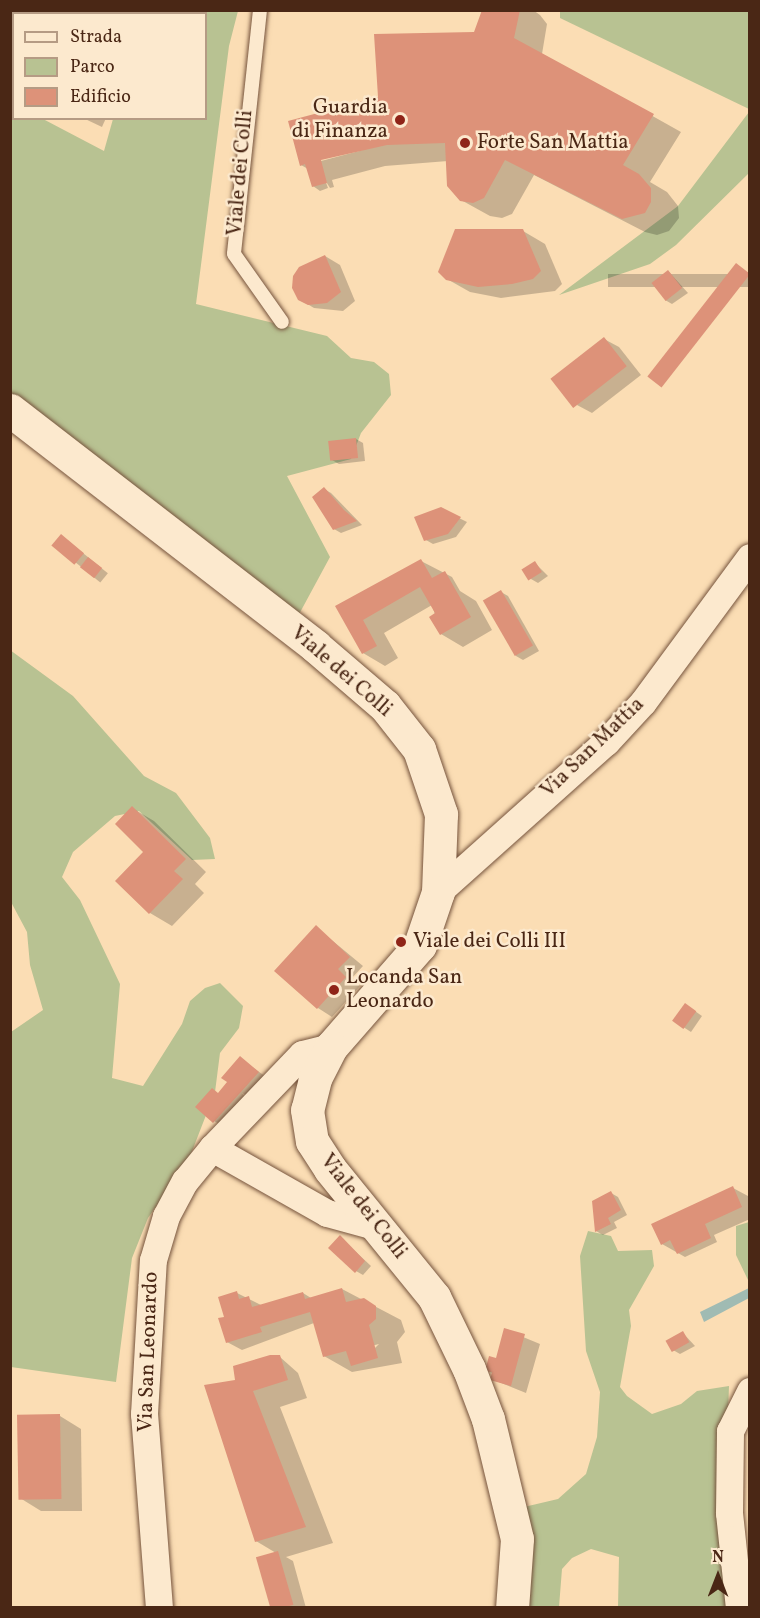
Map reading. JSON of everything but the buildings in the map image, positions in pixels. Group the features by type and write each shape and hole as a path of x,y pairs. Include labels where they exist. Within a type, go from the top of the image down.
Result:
{"street":[{"name":"Viale dei Colli","path":"10,410 315,646 385,706 419,749 441,814 438,892 420,945 331,1047 315,1078 307,1110 312,1141 434,1297 469,1369 488,1419 517,1539 512,1608"},
{"name":"Via San Mattia","path":"438,892 606,742 636,710 750,557"},
{"name":"Via San Leonardo","path":"159,1608 144,1414 153,1260 166,1216 185,1181 212,1148 302,1054 331,1047"},
{"path":"212,1148 327,1213 378,1227"},
{"path":"739,1608 729,1513 730,1431 750,1391"}],"lane":[{"name":"Viale dei Colli","path":"260,10 234,254 282,322"}],"green space":[{"path":"10,11 22,12 12,12 12,120 45,120 104,151 113,120 207,120 207,12 141,11 238,11 229,46 196,304 327,336 351,358 374,362 389,374 391,395 361,433 351,459 287,476 330,557 297,618 11,398"},
{"path":"560,11 749,11 749,109 560,18"},
{"path":"749,112 749,173 676,245 650,264 559,295 678,206"},
{"path":"10,650 73,696 144,776 176,793 210,838 215,859 192,860 139,811 115,816 73,852 62,877 80,900 120,984 112,1078 143,1086 182,1024 190,1001 205,988 220,983 243,1006 239,1028 220,1053 215,1092 189,1159 148,1218 132,1258 116,1382 11,1367 11,1032 43,1010 30,965 27,932 11,902"},
{"path":"750,1222 749,1282 736,1255 736,1226"},
{"path":"588,1231 611,1236 618,1251 652,1250 654,1266 629,1310 631,1326 620,1387 627,1396 652,1414 681,1404 697,1391 729,1386 725,1490 727,1607 618,1607 619,1557 591,1549 572,1558 562,1569 559,1607 527,1607 524,1507 558,1499 586,1474 597,1437 600,1392 586,1351 580,1256"}],"water":[{"path":"749,1288 749,1298 704,1322 700,1312"}],"place":[{"name":"Guardia di Finanza","path":"400,120"},
{"name":"Forte San Mattia","path":"465,143"},
{"name":"Viale dei Colli III","path":"401,942"},
{"name":"Locanda San Leonardo","path":"334,990"}]}
